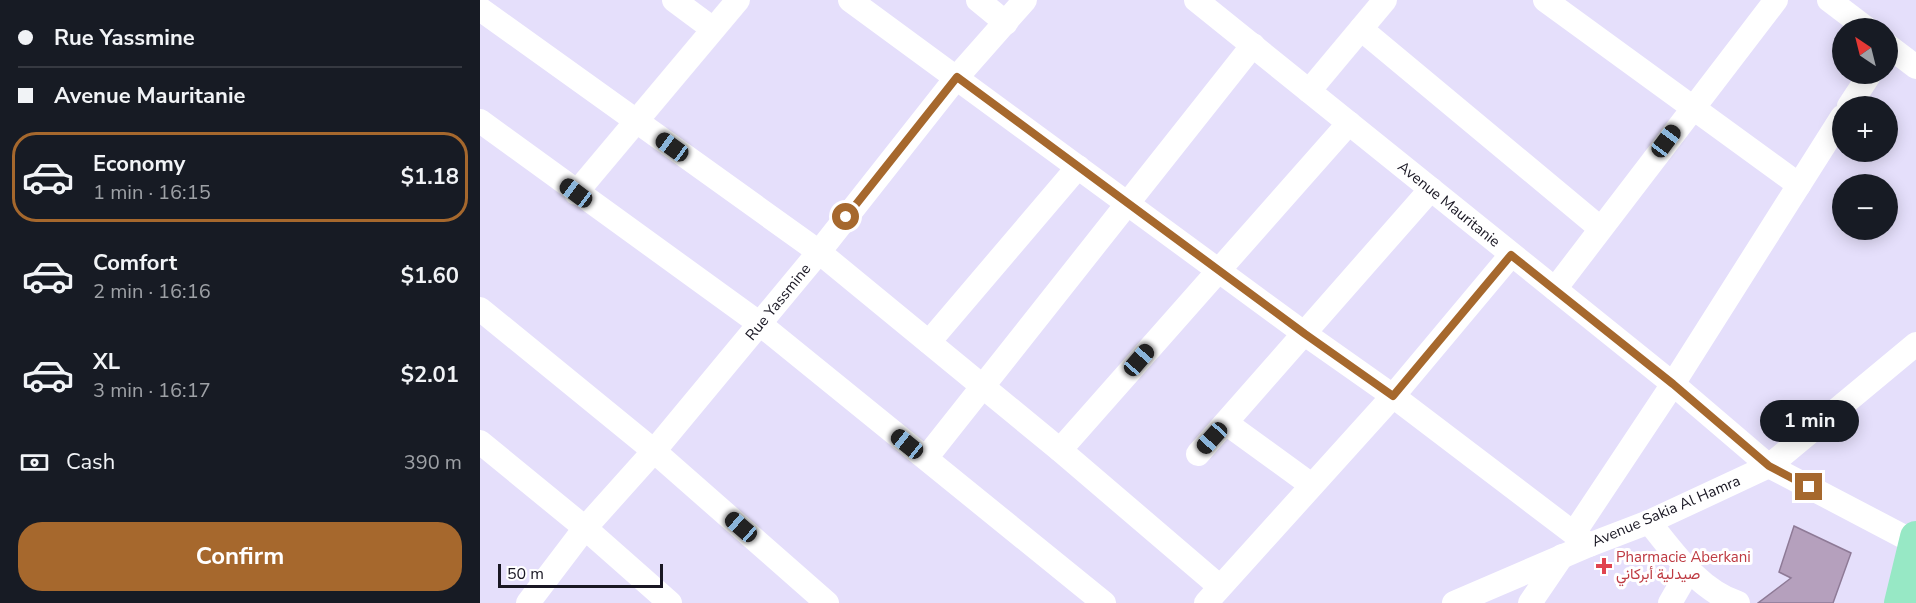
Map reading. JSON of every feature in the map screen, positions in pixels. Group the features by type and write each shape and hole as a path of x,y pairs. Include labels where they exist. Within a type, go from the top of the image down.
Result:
{"main road":[{"path":"1900,603 1915,540"}],"street":[{"path":"674,0 713,29"},
{"path":"576,193 738,0"},
{"path":"850,0 1393,396 1582,539 1673,384 1832,133"},
{"path":"978,0 1006,23"},
{"name":"Rue Yassmine","path":"528,603 585,528 654,451 760,324 957,77 1025,0"},
{"name":"Avenue Mauritanie","path":"1196,0 1673,384 1769,466 1915,540"},
{"path":"1309,91 1385,0"},
{"path":"1545,0 1799,185"},
{"path":"1554,289 1692,106 1776,0"},
{"path":"1829,0 1853,18"},
{"path":"480,9 819,252 1060,450 1213,595 1393,396 1511,255"},
{"path":"1361,29 1600,228"},
{"path":"926,458 1130,204 1253,45"},
{"path":"1898,54 1916,67"},
{"path":"480,121 576,193 760,324 1104,603"},
{"path":"1060,450 1348,123"},
{"path":"929,342 1078,167"},
{"path":"1198,454 1431,189"},
{"path":"480,309 654,451 827,603"},
{"name":"Avenue Sakia Al Hamra","path":"1454,603 1562,556 1582,539 1649,522 1769,466 1916,344"},
{"path":"1226,423 1311,484"},
{"path":"480,442 585,528 670,603"},
{"path":"1649,522 1689,570 1708,588 1736,603"},
{"path":"1530,603 1562,556"},
{"path":"1670,603 1689,570"}],"building":[{"path":"1794,526 1851,553 1833,603 1758,603 1791,578 1779,572"}],"place":[{"name":"Pharmacie Aberkani صيدلية أبركاني","path":"1604,566"}],"route":[{"path":"846,217 957,77 1305,334 1393,396 1511,255 1673,384 1769,466 1809,487"}]}
